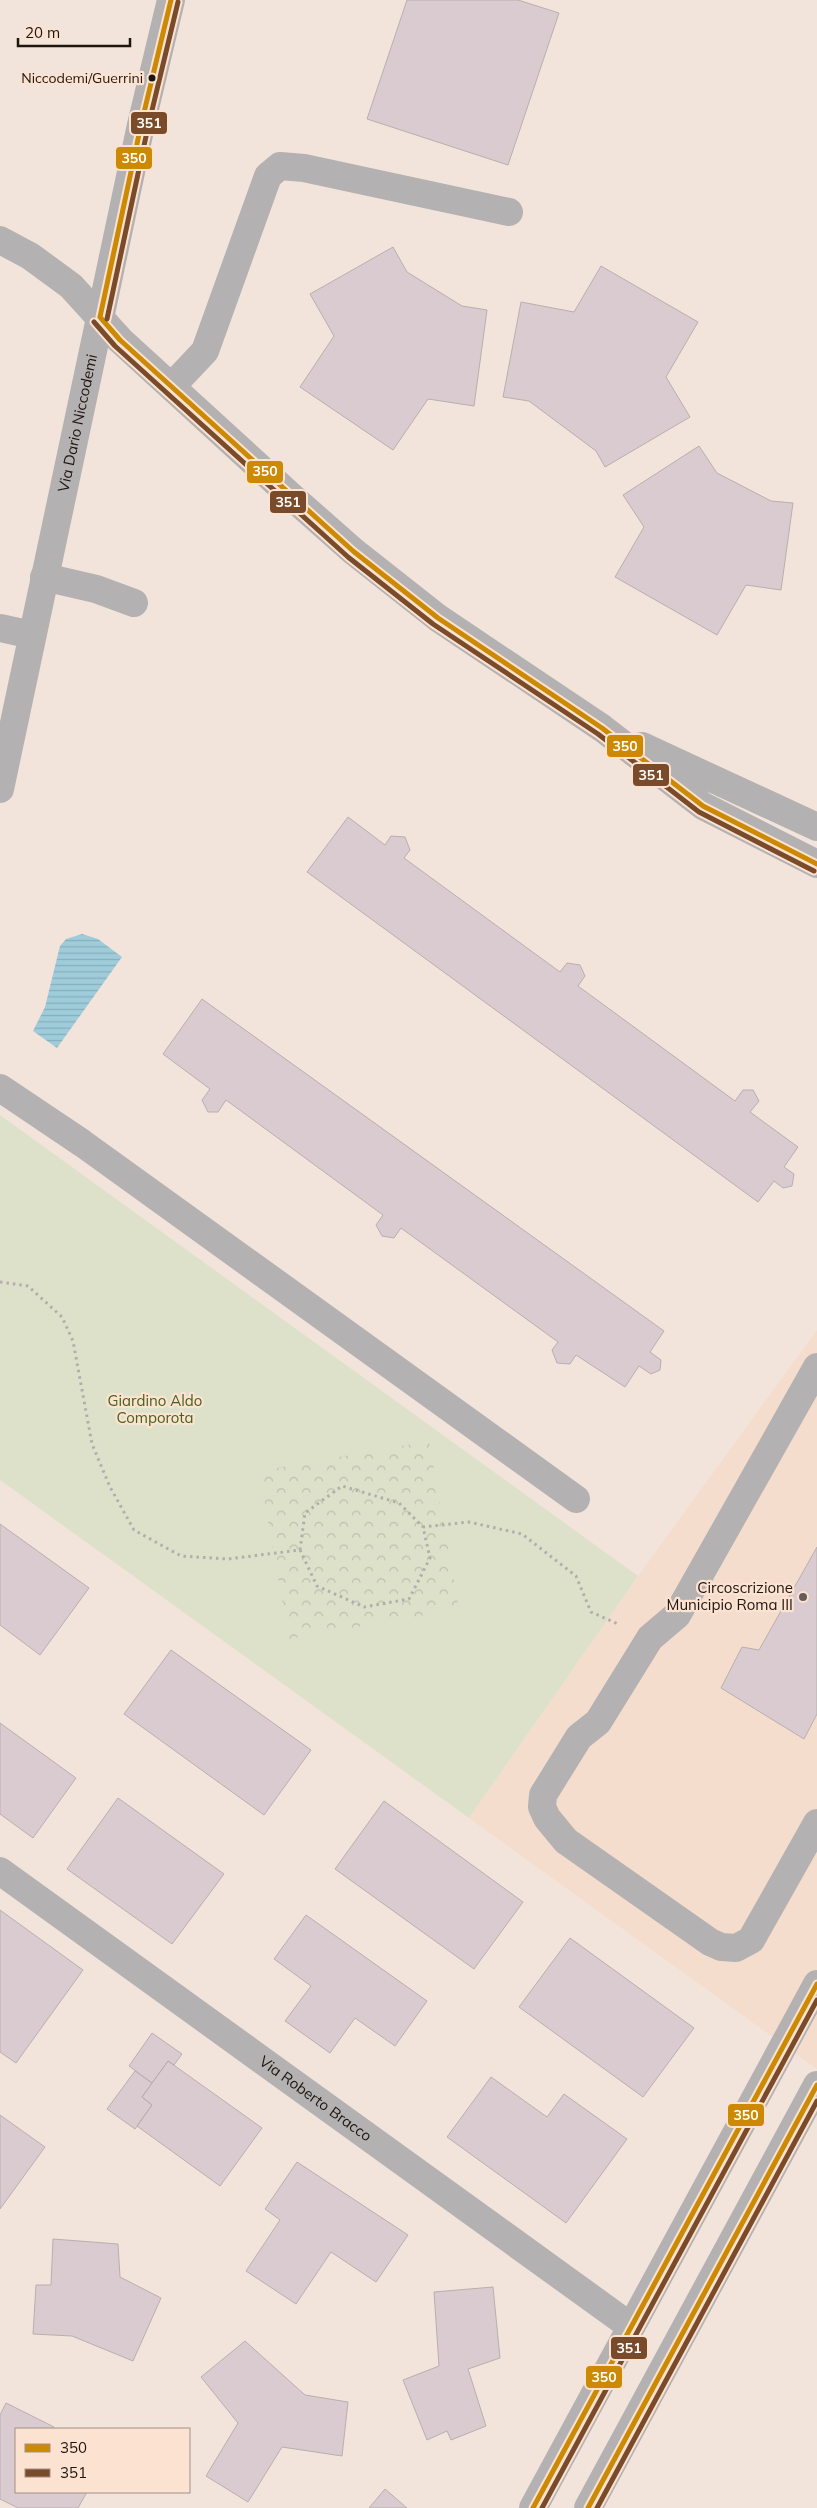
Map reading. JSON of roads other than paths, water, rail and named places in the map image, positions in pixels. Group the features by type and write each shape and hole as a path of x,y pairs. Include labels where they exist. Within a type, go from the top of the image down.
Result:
{"street":[{"name":"Via Dario Niccodemi","path":"0,789 141,125 171,0"},
{"path":"172,386 205,351 268,176 280,166 304,168 509,212"},
{"path":"0,240 56,274 71,286 120,340 293,498 403,591 438,618 602,728 702,806 817,864"},
{"path":"44,577 96,589 134,604"},
{"path":"0,628 32,635"},
{"path":"602,728 817,826"},
{"path":"0,1088 82,1143 576,1498"},
{"path":"817,1367 677,1615 650,1638 598,1722 578,1737 543,1795 542,1807 555,1831 566,1841 696,1934 721,1947 736,1948 751,1940 817,1823"},
{"name":"Via Roberto Bracco","path":"0,1871 630,2326"},
{"path":"533,2508 817,1984"},
{"path":"588,2508 817,2085"}],"water":[{"path":"82,934 98,939 122,957 57,1048 33,1031 45,1007 60,946 66,939"}],"place":[{"name":"Niccodemi/Guerrini","path":"152,78"},
{"name":"Circoscrizione Municipio Roma III","path":"803,1597"}],"park label":[{"name":"Giardino Aldo Comporota","path":"155,1410"}]}
